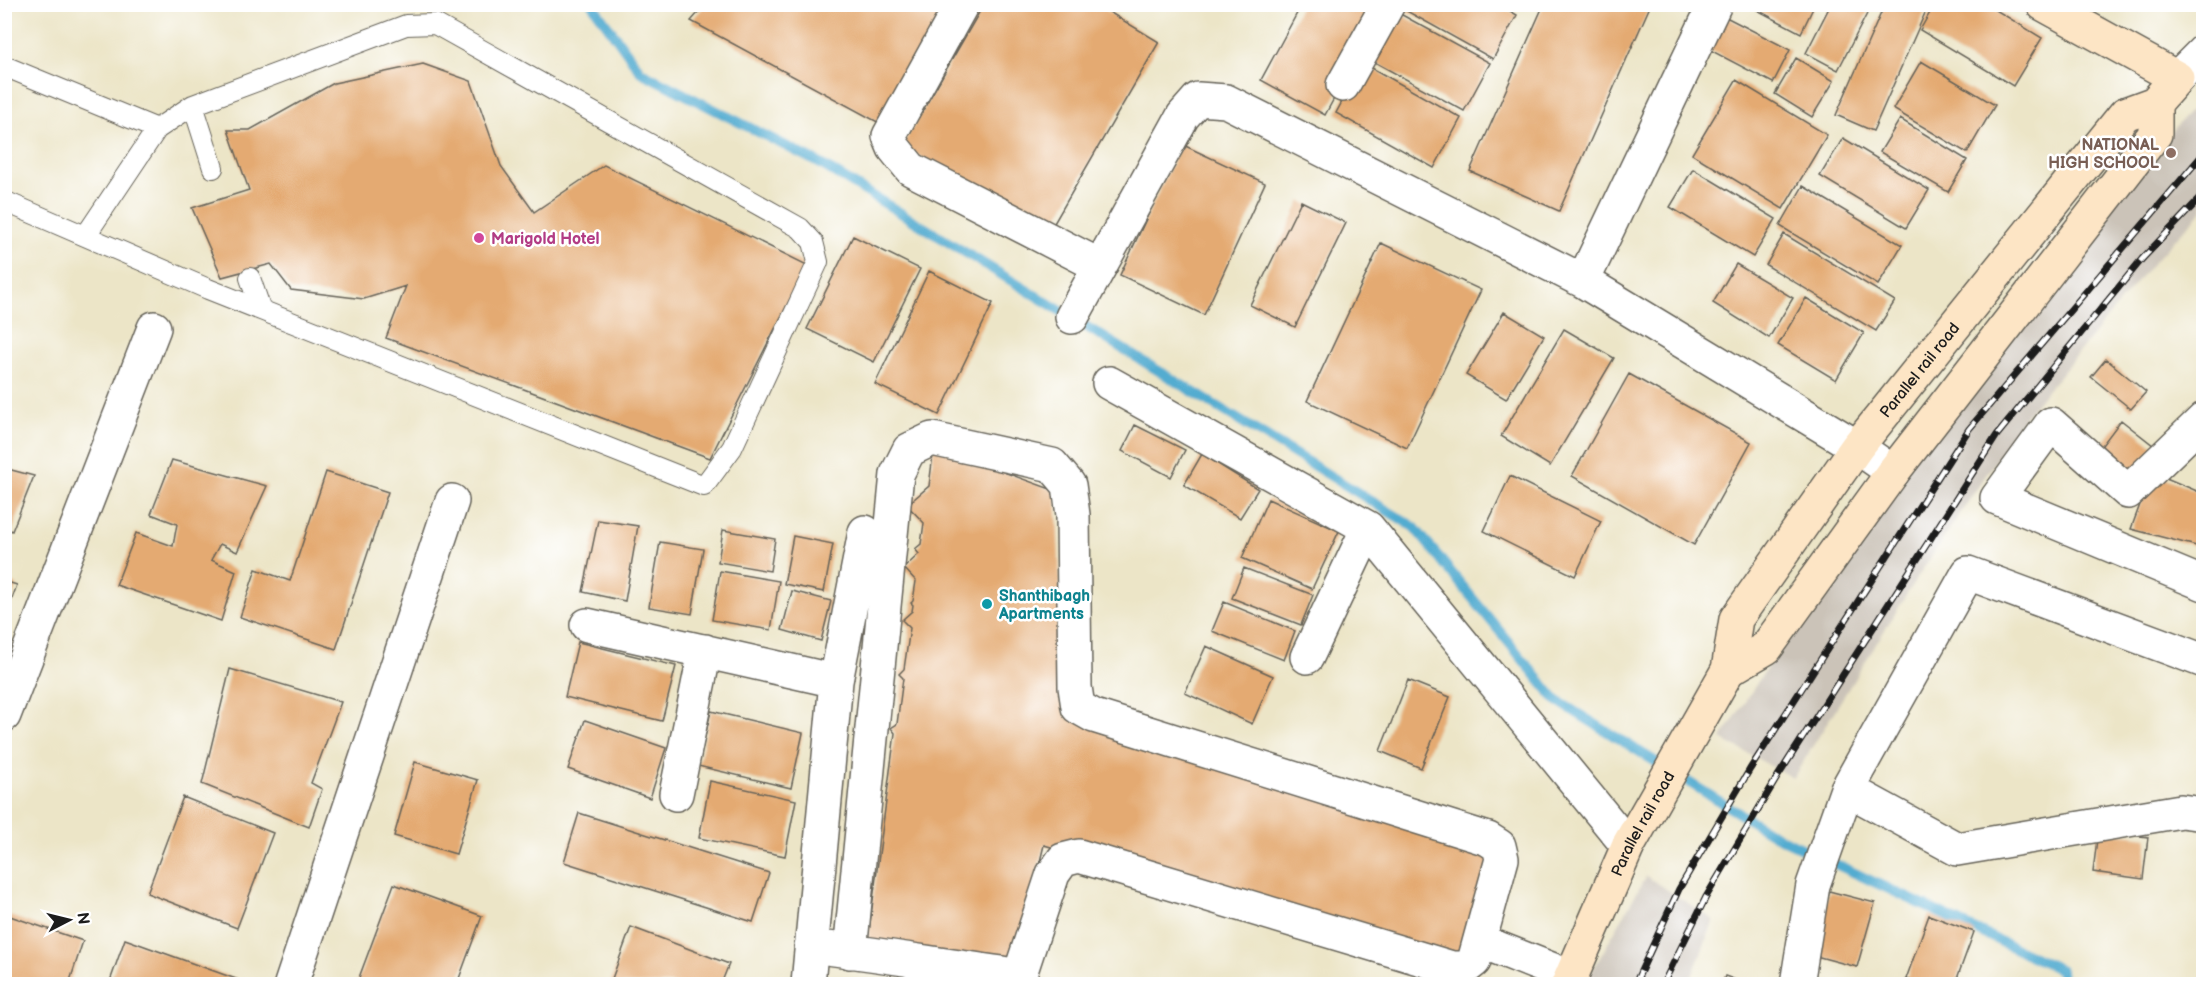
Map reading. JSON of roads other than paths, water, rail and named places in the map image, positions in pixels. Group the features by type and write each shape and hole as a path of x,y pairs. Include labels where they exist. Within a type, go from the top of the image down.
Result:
{"street":[{"path":"962,4 890,136 894,148 911,169 1100,266"},
{"path":"1343,85 1388,4"},
{"path":"1583,281 1716,4"},
{"path":"2043,4 2177,78"},
{"name":"Parallel rail road","path":"1569,981 1628,846 1728,670 1736,619 1857,447 2125,114 2155,103 2204,51"},
{"path":"1072,317 1183,116 1198,99 1226,100 1583,281 1857,447 1893,472"},
{"path":"1728,670 1766,648 1893,472 2155,134 2155,103"},
{"path":"4,715 154,327"},
{"path":"1109,382 1368,528 1628,846"},
{"path":"2204,419 2128,492 2051,424 1997,498 2204,584"},
{"path":"811,946 850,952 1008,974 1017,973 1022,968 1053,874 1063,860 1079,856 1452,968 1465,968 1474,961 1502,859 1499,846 1488,839 1094,716 1078,706 1075,687 1073,515 1069,485 1052,465 932,439 909,450 897,474 850,952"},
{"path":"291,984 452,501"},
{"path":"1307,657 1368,528"},
{"path":"808,984 836,681 865,532"},
{"path":"1797,984 1813,885 1847,789 1968,573 2204,661"},
{"path":"587,625 836,681"},
{"path":"676,794 705,651"},
{"path":"1847,789 1957,849 2181,811 2204,814"},
{"path":"824,812 865,800"},
{"path":"1480,941 1569,981"}],"lane":[{"path":"4,201 261,309 704,486 732,448 818,262 813,242 800,228 435,24 406,25 193,105 157,129 86,235"},
{"path":"4,66 157,129"},
{"path":"193,105 213,168"},
{"path":"250,278 261,309"}],"waterway":[{"path":"592,4 641,72 819,163 1414,527 1556,700 1774,835 2061,970 2062,984"}],"railway":[{"path":"1635,984 1679,889 1750,769 1969,429 2204,153"},
{"path":"1663,984 1706,897 1778,776 1997,435 2142,259 2204,194"}],"place":[{"name":"NATIONAL HIGH SCHOOL","path":"2171,153"},
{"name":"Marigold Hotel","path":"479,238"},
{"name":"Shanthibagh Apartments","path":"987,604"}]}
